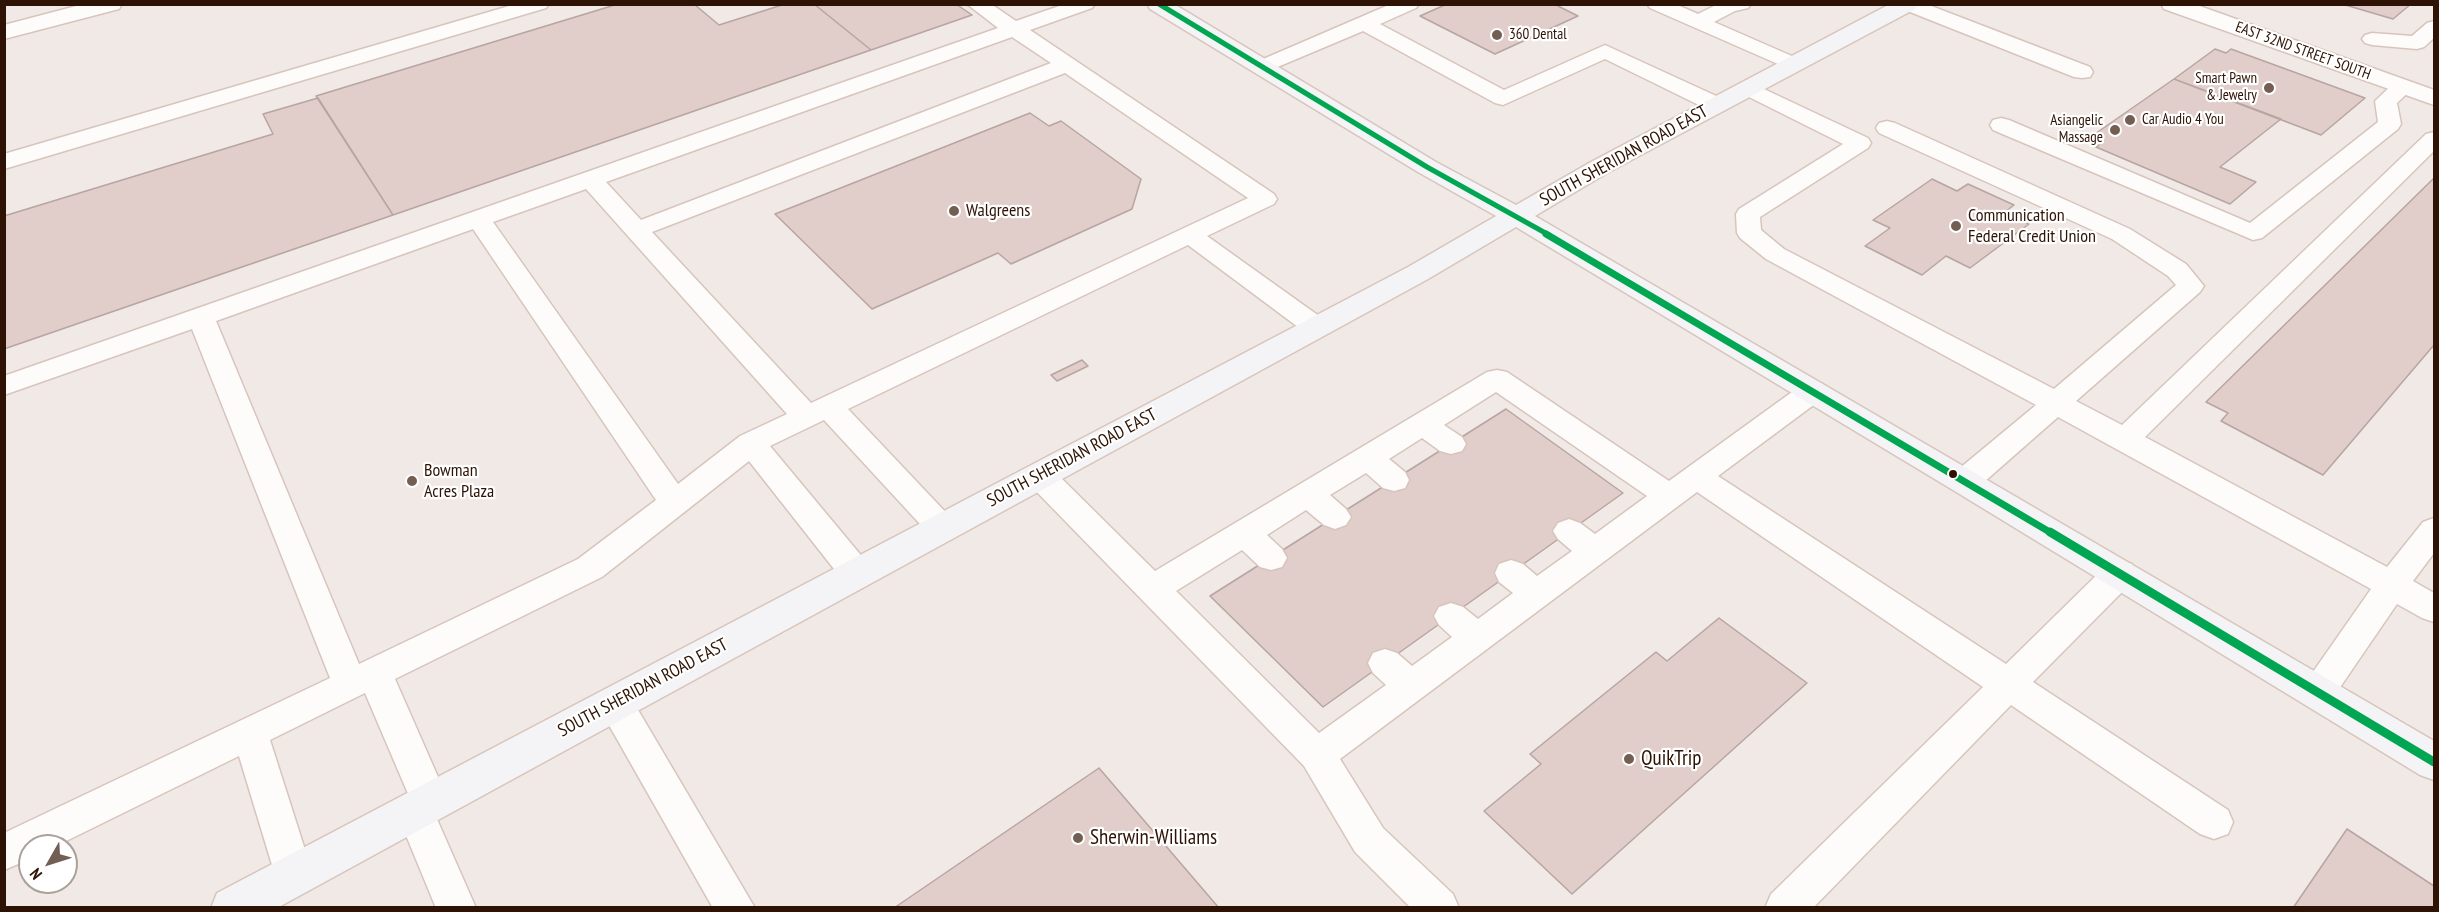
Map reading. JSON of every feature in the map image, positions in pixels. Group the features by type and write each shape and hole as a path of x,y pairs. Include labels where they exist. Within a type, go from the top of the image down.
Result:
{"main road":[{"path":"1158,4 1427,166 1516,216 2120,573 2434,762"},
{"name":"SOUTH SHERIDAN ROAD EAST","path":"233,908 1418,273 1598,168 1907,4"}],"street":[{"path":"4,32 111,4"},
{"name":"EAST 32ND STREET SOUTH","path":"2172,4 2403,87 2432,93"}],"lane":[{"path":"4,162 539,4"},
{"path":"4,852 590,567 751,443 1265,200 977,4"},
{"path":"4,386 1085,4"},
{"path":"1261,67 1409,4"},
{"path":"1657,4 1794,64"},
{"path":"1698,22 1728,7 1741,4"},
{"path":"1907,4 2082,72"},
{"path":"1364,23 1503,98 1605,51 1717,105"},
{"path":"2372,39 2417,43 2434,27"},
{"path":"636,230 1066,65"},
{"path":"2001,125 2253,233 2390,124 2386,101 2403,87"},
{"path":"1749,88 1860,143"},
{"path":"2049,201 2023,172 1903,120 1860,143 1748,214 1749,233 1775,254 2125,439 2434,609"},
{"path":"1887,128 2121,234 2177,270 2191,286 1965,481"},
{"path":"2125,439 2434,139"},
{"path":"590,179 636,230 818,411 942,528"},
{"path":"478,219 674,502"},
{"path":"1190,235 1316,327"},
{"path":"201,317 362,678 423,806 456,908"},
{"path":"1153,589 1497,379 1669,496"},
{"path":"1317,755 1813,391"},
{"path":"1423,424 1451,444"},
{"path":"751,443 857,574"},
{"path":"1367,458 1394,480"},
{"path":"1040,476 1317,755 1369,840 1439,908"},
{"path":"1696,476 2214,822"},
{"path":"1308,494 1335,517"},
{"path":"2317,692 2392,585 2434,530"},
{"path":"1569,531 1595,551"},
{"path":"1245,533 1271,558"},
{"path":"1511,573 1537,594"},
{"path":"1785,908 2120,573"},
{"path":"1451,616 1477,638"},
{"path":"1385,663 1411,686"},
{"path":"615,704 735,908"},
{"path":"250,733 293,875"}],"building":[{"path":"618,4 694,4 719,25 785,4 814,4 871,50 393,215 316,96"},
{"path":"814,4 956,4 972,15 871,50"},
{"name":"360 Dental","path":"1447,4 1554,4 1578,16 1495,54 1420,16"},
{"path":"2342,4 2411,4 2393,19"},
{"name":"Smart Pawn & Jewelry","path":"2215,49 2226,53 2231,49 2365,98 2321,135 2174,79"},
{"path":"2174,79 2281,119 2220,167 2256,182 2230,204 2096,147 2104,141 2092,136"},
{"path":"318,98 393,215 4,349 4,216 273,134 263,114"},
{"name":"Walgreens","path":"1030,113 1049,126 1061,121 1141,179 1132,209 1011,264 998,253 872,309 775,214"},
{"path":"2434,178 2434,345 2323,475 2221,421 2228,413 2206,402"},
{"name":"Communication Federal Credit Union","path":"1932,179 1957,191 1968,184 2014,205 2005,212 2029,224 1970,268 1946,256 1922,275 1865,246 1890,228 1873,220"},
{"path":"1082,360 1088,366 1057,381 1051,375"},
{"path":"1506,409 1623,493 1323,707 1210,596"},
{"name":"QuikTrip","path":"1719,618 1807,683 1572,894 1484,811 1541,764 1530,754 1656,652 1667,661"},
{"name":"Sherwin-Williams","path":"1099,768 1219,908 894,908"},
{"path":"2347,829 2434,886 2434,908 2293,908"}],"transit line":[{"path":"1159,4 1427,167 1516,216 1965,481 2434,762"}],"place":[{"name":"360 Dental","path":"1497,35"},
{"name":"Smart Pawn & Jewelry","path":"2269,88"},
{"name":"Car Audio 4 You","path":"2130,120"},
{"name":"Asiangelic Massage","path":"2115,130"},
{"name":"Walgreens","path":"954,211"},
{"name":"Communication Federal Credit Union","path":"1956,226"},
{"name":"Bowman Acres Plaza","path":"412,481"},
{"name":"QuikTrip","path":"1629,759"},
{"name":"Sherwin-Williams","path":"1078,838"}]}
